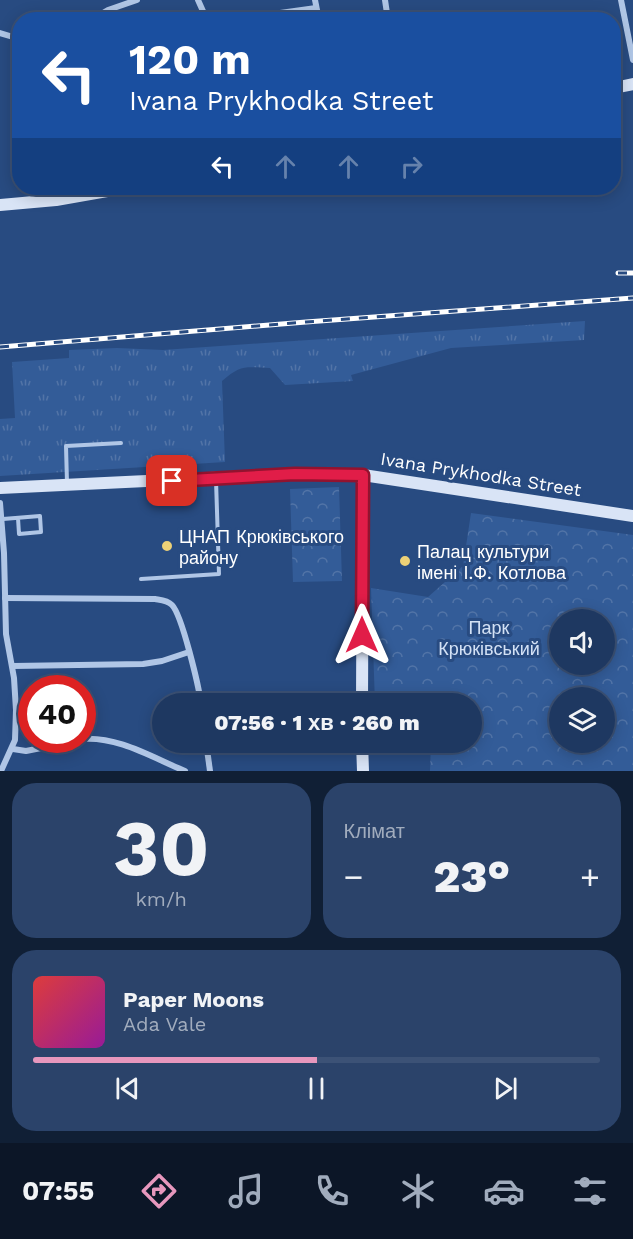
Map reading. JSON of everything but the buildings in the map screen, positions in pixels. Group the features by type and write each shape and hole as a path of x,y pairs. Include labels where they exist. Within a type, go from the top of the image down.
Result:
{"main road":[{"path":"0,205 84,195"},
{"name":"Ivana Prykhodka Street","path":"0,488 295,474 363,475 633,516"},
{"path":"362,693 363,475"},
{"path":"363,753 363,771"}],"street":[{"path":"105,12 137,0"},
{"path":"315,0 317,12"},
{"path":"621,0 633,60"},
{"path":"287,12 316,8"},
{"path":"0,503 3,519 5,598 3,634 13,666 16,710 13,749 1,771"},
{"path":"5,598 160,600 172,605 189,652 200,693"},
{"path":"13,666 143,664 162,661 189,652"},
{"path":"96,739 114,742 185,771"},
{"path":"13,749 18,750"},
{"path":"208,753 210,771"}],"lane":[{"path":"67,486 66,446 121,443"},
{"path":"141,579 219,574 216,479"},
{"path":"3,519 40,516 41,532 19,534 18,518"}],"green space":[{"path":"585,321 584,340 451,348 351,375 353,381 285,385 270,368 239,369 222,381 225,462 0,476 0,419 15,418 12,362 69,358 69,350 117,348 163,350"},
{"path":"339,487 342,581 293,582 290,489"},
{"name":"Парк Крюківський","path":"471,513 633,535 633,771 430,771 431,753 482,753 482,693 375,693 371,588 428,597 463,566"}],"railway":[{"path":"618,273 633,273"},
{"path":"0,347 633,298"}],"place":[{"name":"ЦНАП Крюківського району","path":"167,546"},
{"name":"Палац культури імені І.Ф. Котлова","path":"405,561"}],"route":[{"path":"172,481 295,474 363,475 362,635"}]}
